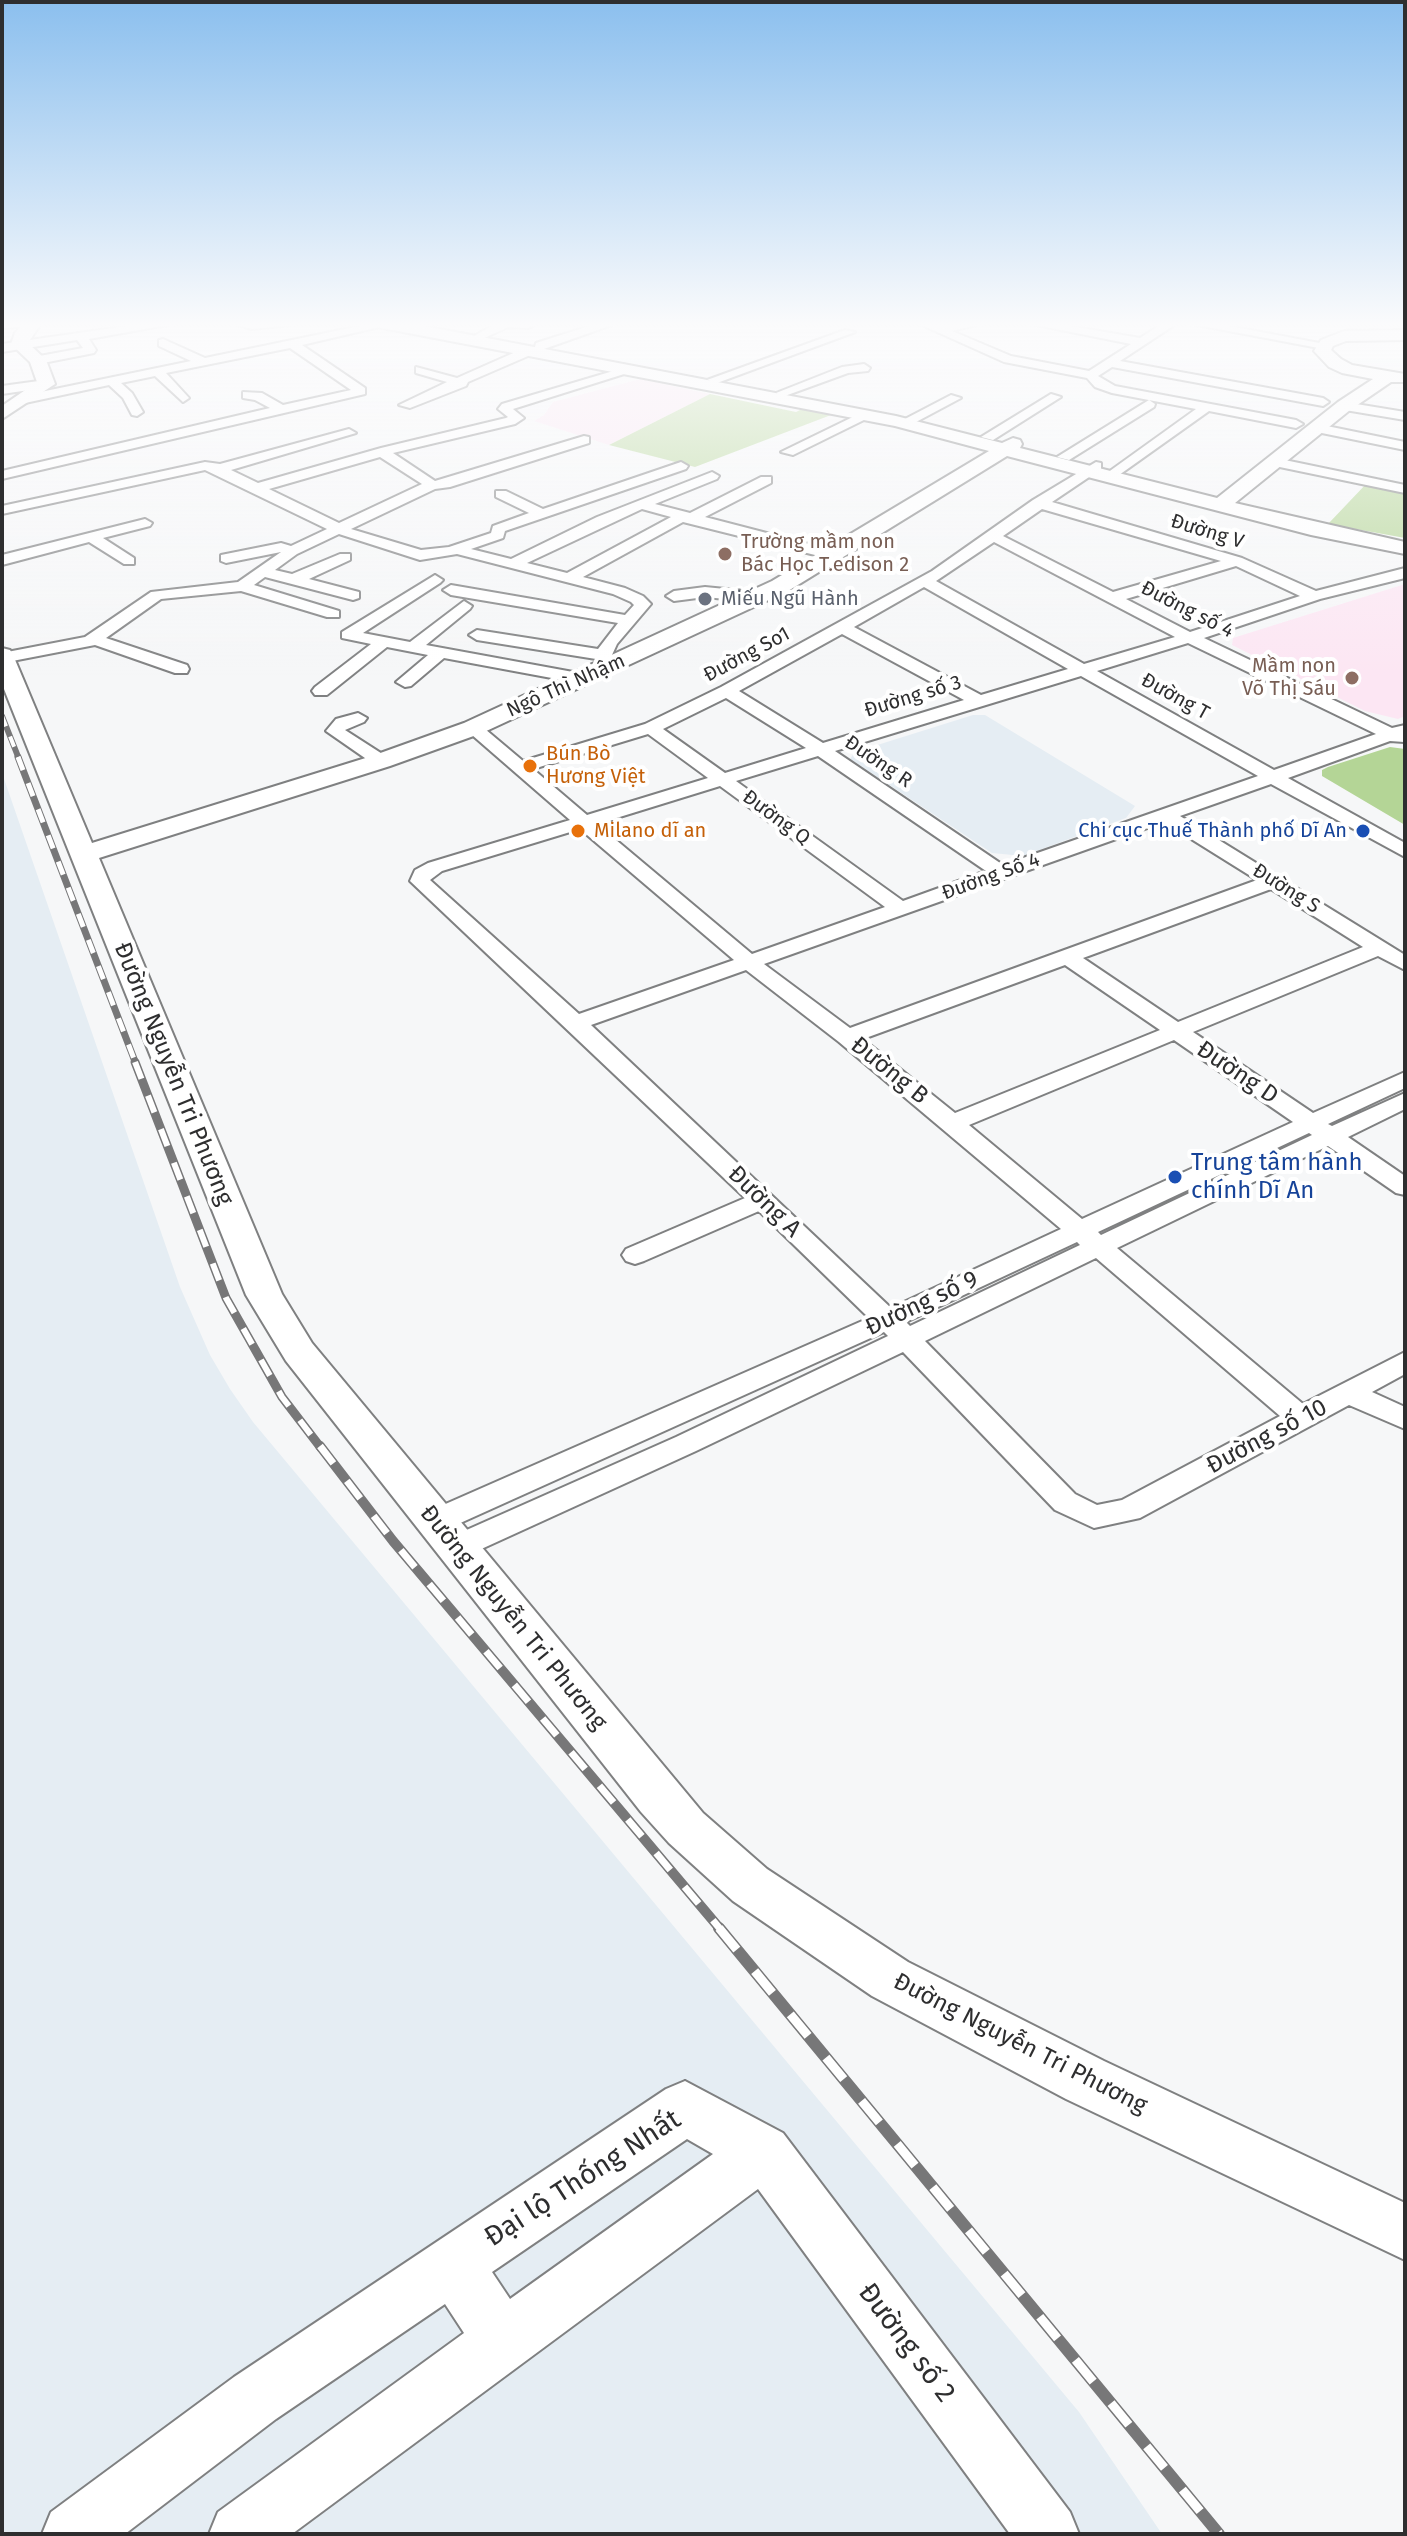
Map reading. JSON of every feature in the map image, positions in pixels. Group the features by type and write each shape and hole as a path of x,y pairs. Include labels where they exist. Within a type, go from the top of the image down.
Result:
{"main road":[{"path":"990,440 1064,457 1104,471"},
{"path":"992,440 1214,500 1405,542"},
{"path":"1214,500 1254,457 1275,440"},
{"path":"1214,500 1275,462 1302,440"},
{"name":"Ngô Thì Nhậm","path":"85,854 381,761 473,728 756,597 831,554 1002,443"},
{"path":"1254,457 1275,462"},
{"path":"1214,500 1329,534 1405,548"},
{"name":"Đường Nguyễn Tri Phương","path":"3,657 264,1295 299,1352 667,1807 718,1858 784,1911 878,1972 987,2031 1405,2232"},
{"name":"Đại lộ Thống Nhất","path":"73,2534 255,2398 685,2108 764,2152"},
{"path":"240,2534 502,2340 764,2152"},
{"name":"Đường số 2","path":"764,2152 1048,2534"},
{"path":"454,2265 502,2340"}],"street":[{"path":"2,475 151,440"},
{"path":"219,469 322,440"},
{"path":"256,488 430,440"},
{"path":"242,586 292,551 432,485 445,484 583,440"},
{"path":"788,452 813,440"},
{"path":"1002,443 1005,440"},
{"path":"1064,457 1091,440"},
{"name":"Đường So1","path":"521,767 651,728 727,691 930,578 1038,503 1104,471 1153,440"},
{"path":"1368,440 1399,448"},
{"path":"510,443 535,455"},
{"path":"386,451 385,454 432,485"},
{"path":"1275,462 1368,476 1405,489"},
{"path":"2,510 205,466 219,469 341,530 420,555 452,551"},
{"path":"597,668 615,633 643,604 629,593 455,549 498,535 498,529 681,466"},
{"path":"513,564 555,537 712,476"},
{"path":"568,579 766,480"},
{"path":"83,492 109,500"},
{"path":"501,494 542,514"},
{"name":"Đường V","path":"1038,503 1237,561 1314,596"},
{"path":"642,505 831,554"},
{"path":"2,560 145,523"},
{"name":"Đường số 4","path":"993,536 1186,636 1401,735"},
{"path":"91,537 129,561"},
{"path":"226,558 281,547 292,551"},
{"path":"295,579 345,557"},
{"path":"1114,597 1237,561"},
{"path":"265,572 353,595"},
{"name":"Đường số 3","path":"435,867 1269,613 1314,596 1405,573"},
{"name":"Đường T","path":"930,578 1282,775 1405,835"},
{"path":"435,580 340,633 441,652 597,668"},
{"path":"3,657 94,639 157,595 242,586 333,614"},
{"path":"451,590 628,620"},
{"path":"674,596 705,592 756,597"},
{"path":"413,647 464,606"},
{"path":"844,628 977,700"},
{"path":"477,635 597,668"},
{"path":"94,639 181,669"},
{"path":"321,691 385,641"},
{"path":"405,682 441,652"},
{"name":"Đường R","path":"727,691 820,749 1001,873"},
{"path":"358,718 342,723 335,731 381,761"},
{"name":"Đường B","path":"473,728 750,963 952,1123 1301,1418"},
{"name":"Đường Q","path":"651,728 901,909"},
{"name":"Đường Số 4","path":"576,1023 1401,735"},
{"name":"Đường T","path":"1282,775 1405,851"},
{"name":"Đường S","path":"1166,815 1405,964"},
{"name":"Đường A","path":"435,867 422,874 420,881 576,1023 896,1329 1065,1502 1094,1517 1129,1510"},
{"path":"847,1037 1274,881"},
{"path":"952,1123 1380,948"},
{"name":"Đường D","path":"1069,958 1405,1187"},
{"name":"Đường số 9","path":"446,1535 686,1444 896,1329 1319,1129 1405,1079"},
{"name":"Đường số 9","path":"1319,1129 1405,1100"},
{"path":"635,1255 762,1200"},
{"name":"Đường số 10","path":"1129,1510 1405,1362"},
{"path":"1349,1393 1405,1419"}],"shaded area":[{"path":"594,440 618,440 609,445"},
{"name":"Mầm non Võ Thị Sáu","path":"1405,584 1405,716 1398,719 1365,711 1232,645 1233,638"},
{"path":"973,715 985,715 1135,806 1126,818 1023,856 992,853 850,759 855,752"},
{"path":"2,773 180,1287 210,1355 230,1389 253,1422 1079,2412 1162,2534 2,2534"}],"green space":[{"path":"618,440 765,440 695,467 609,445"},
{"path":"1367,483 1405,491 1405,538 1328,524"},
{"path":"1390,747 1405,749 1405,825 1322,776 1322,770 1328,767"}],"railway":[{"path":"2,716 19,759"},
{"path":"18,757 136,1064"},
{"path":"135,1062 226,1298 282,1397 321,1448"},
{"path":"320,1446 393,1541 721,1930"},
{"path":"719,1928 1219,2534"}],"place":[{"name":"Trường mầm non Bác Học T.edison 2","path":"725,554"},
{"name":"Miếu Ngũ Hành","path":"705,599"},
{"name":"Mầm non Võ Thị Sáu","path":"1352,678"},
{"name":"Bún Bò Hương Việt","path":"530,766"},
{"name":"Milano dĩ an","path":"578,831"},
{"name":"Chi cục Thuế Thành phố Dĩ An","path":"1363,831"},
{"name":"Trung tâm hành chính Dĩ An","path":"1175,1177"}]}
